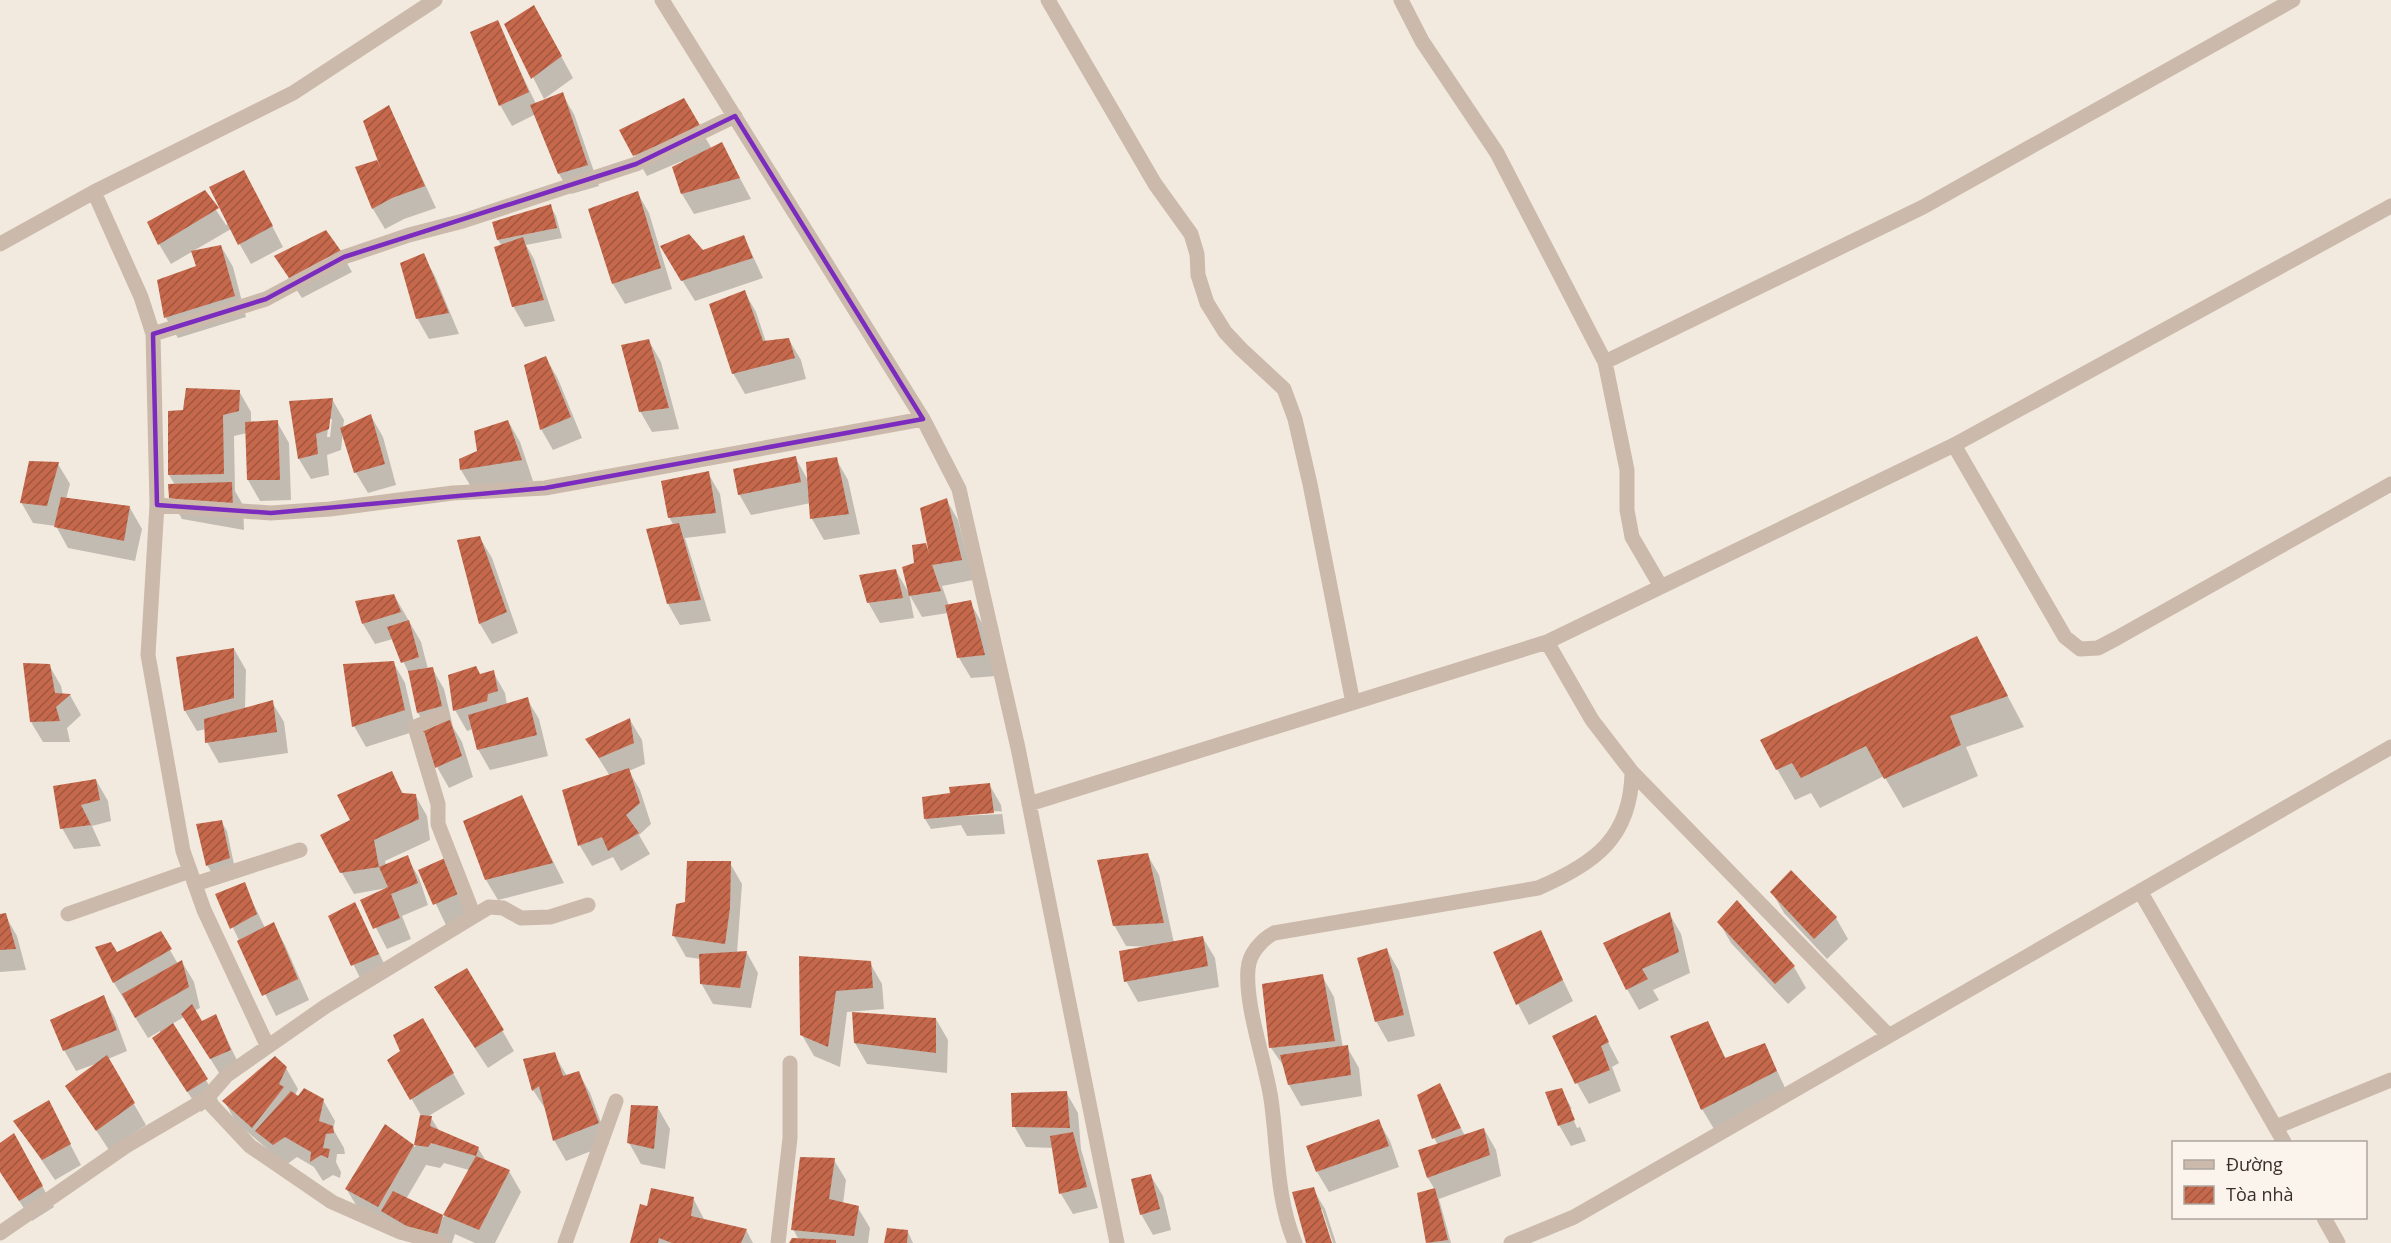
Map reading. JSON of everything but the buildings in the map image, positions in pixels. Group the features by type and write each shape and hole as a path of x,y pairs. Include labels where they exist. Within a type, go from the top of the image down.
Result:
{"street":[{"path":"0,244 94,192 293,93 435,0"},
{"path":"662,0 922,419 959,489 1029,804 1117,1243"},
{"path":"1048,0 1155,184 1191,234 1197,254 1198,276 1207,303 1233,341 1284,389 1294,418 1310,484 1353,703"},
{"path":"1401,0 1422,41 1497,153 1605,362 1627,470 1627,510 1632,537 1660,585"},
{"path":"1605,362 1923,207 2293,0"},
{"path":"153,334 267,299 344,257 409,235 463,221 636,164 735,117"},
{"path":"94,192 141,297 153,334 157,505 148,655 183,851 267,1045"},
{"path":"1029,804 1547,642 1660,585 1954,445 2391,206"},
{"path":"157,505 271,513 330,509 453,493 545,489 922,419"},
{"path":"1954,445 2065,637 2080,649 2098,648 2117,638 2391,484"},
{"path":"1547,642 1592,720 1632,772 1889,1036"},
{"path":"442,715 415,727 438,804 438,824 474,916"},
{"path":"1511,1243 1574,1217 2391,747"},
{"path":"1295,1243 1285,1214 1274,1141 1271,1101 1249,990 1248,966 1253,953 1263,939 1274,933 1538,888 1564,877 1589,862 1617,833 1628,811 1632,792 1632,772"},
{"path":"68,914 193,877 300,849"},
{"path":"2140,891 2283,1141"},
{"path":"0,1233 126,1146 206,1099 228,1075 267,1045 326,1006 489,907 503,908 521,918 550,916 588,905"},
{"path":"778,1243 790,1138 790,1063"},
{"path":"2276,1127 2391,1080"},
{"path":"206,1099 250,1146 332,1202 400,1232 442,1243"},
{"path":"565,1243 616,1101"},
{"path":"2325,1219 2338,1243"}],"highlighted area":[{"path":"735,116 923,419 545,488 271,513 157,505 153,334 266,299 344,257 636,164"}]}
